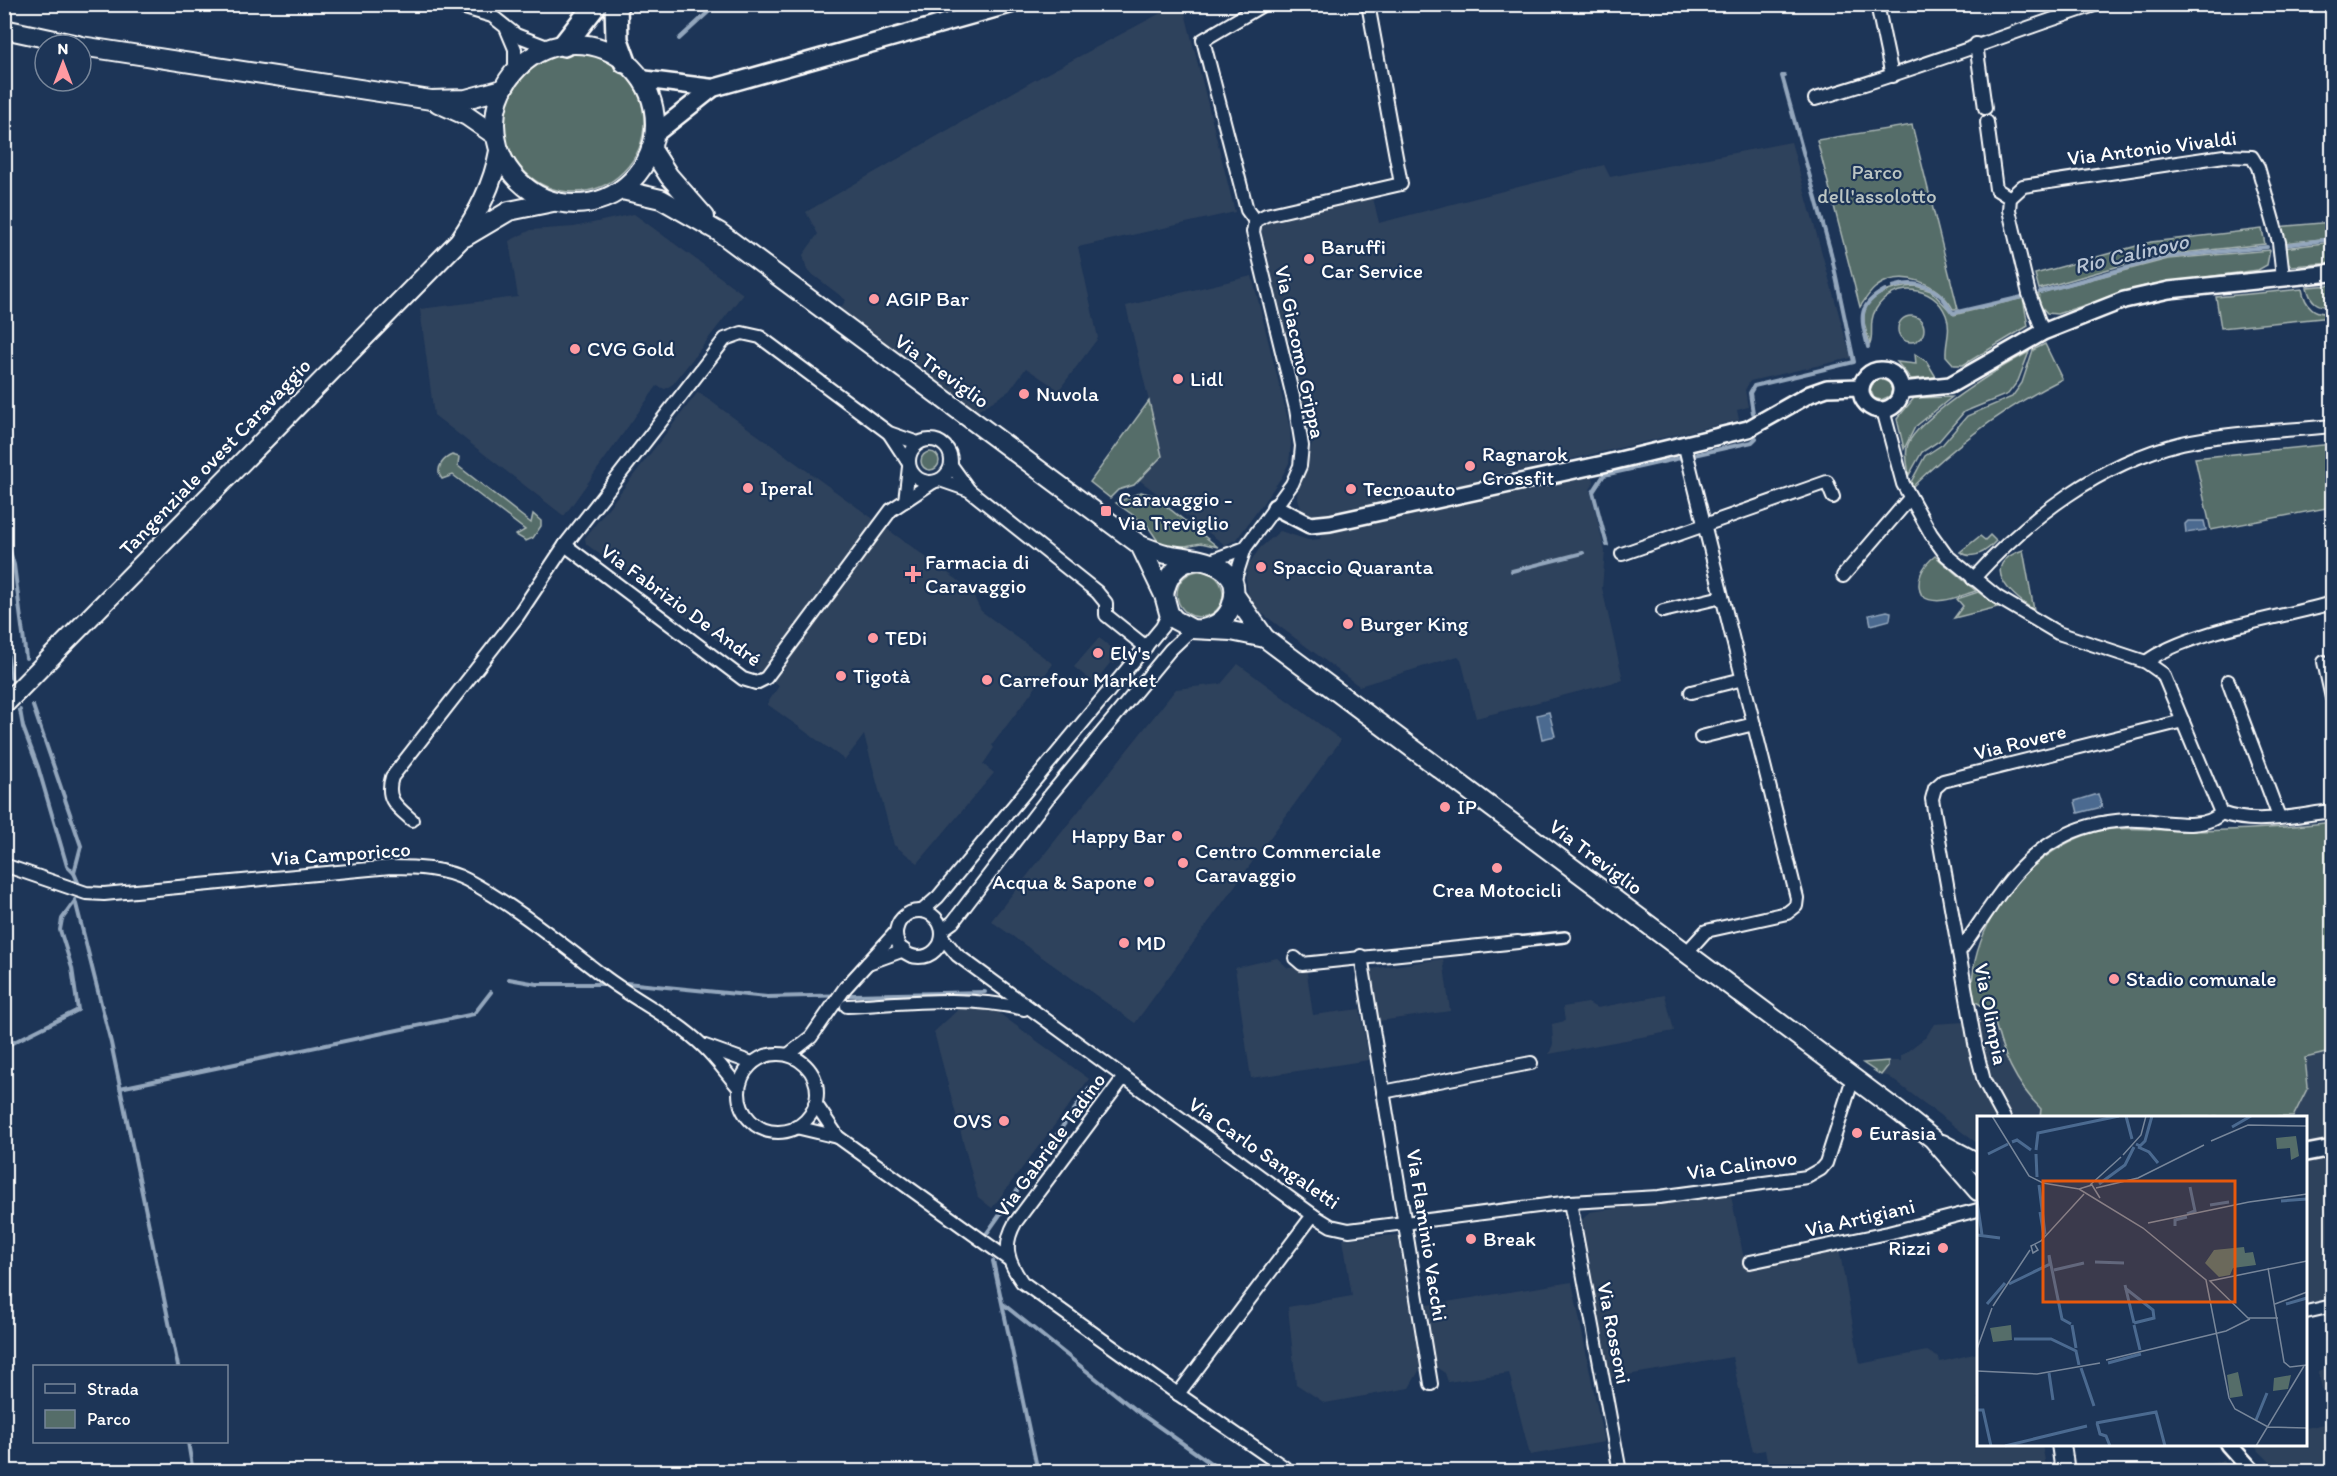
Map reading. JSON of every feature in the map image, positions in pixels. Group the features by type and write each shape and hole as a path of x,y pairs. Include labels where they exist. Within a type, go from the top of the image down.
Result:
{"highway":[{"path":"557,47 596,4"},
{"path":"616,4 617,40 625,62"}],"main road":[{"path":"641,79 713,88 1012,4"},
{"path":"4,29 33,35"},
{"path":"93,47 431,100 465,99 503,89"},
{"path":"557,47 596,47 625,62 641,79 654,111 653,141 642,168 622,190 587,203 555,202 525,187 510,171 497,143 495,117 503,89 515,71 531,57 557,47"},
{"path":"653,141 713,88"},
{"path":"431,100 467,116 497,143"},
{"name":"Via Treviglio","path":"653,141 669,176 719,232"},
{"name":"Tangenziale ovest Caravaggio","path":"4,705 459,241 495,174 497,143"},
{"name":"Via Treviglio","path":"622,190 661,199 719,232 1140,545"},
{"name":"Tangenziale ovest Caravaggio","path":"459,241 509,211 555,202"},
{"path":"1140,545 1163,554 1206,560 1224,570 1233,589 1265,638"},
{"path":"1140,545 1164,595 1169,613 1183,626 1231,631 1265,638"},
{"path":"1164,595 1171,573 1180,565 1206,560"},
{"path":"1197,629 1212,627 1228,614 1233,589"},
{"name":"Via Treviglio","path":"1265,638 1933,1139"},
{"path":"1933,1139 1977,1162"},
{"path":"1933,1139 1977,1190"},
{"path":"2061,1446 2065,1472"}],"street":[{"path":"451,4 492,16 507,29 527,41 557,47"},
{"name":"Via Giacomo Grippa","path":"1233,589 1245,548 1292,484 1300,466 1302,446 1296,409 1253,232 1255,221 1247,210 1203,40 1264,4"},
{"path":"1255,221 1266,215 1401,184 1368,4"},
{"path":"1877,4 1892,76"},
{"path":"1815,99 1892,76 2098,4"},
{"path":"507,29 515,49 515,71"},
{"path":"1976,45 1985,108"},
{"path":"1987,122 1996,189 2010,198 2009,210 2029,294 2043,332"},
{"name":"Via Antonio Vivaldi","path":"2010,198 2023,186 2246,154 2252,157 2258,167 2279,243 2283,277"},
{"path":"1902,390 1950,386 2043,332 2124,300 2169,290 2332,273"},
{"path":"412,820 390,800 388,788 392,777 517,617 565,545 719,345 734,335 749,334 760,337 889,433 918,443"},
{"path":"1879,369 1892,372 1901,383 1902,390 1894,405 1883,410 1867,404 1861,387 1867,375 1879,369"},
{"path":"1275,507 1304,523 1317,526 1560,474 1686,452 1748,429 1810,394 1827,388 1861,387"},
{"path":"1883,410 1903,484 1946,555 1997,597 2058,633 2146,662 2163,674 2169,683 2182,721 2221,813 2250,820 2332,811"},
{"path":"1973,579 2044,511 2088,482 2129,462 2183,443 2332,426"},
{"path":"889,433 921,480 936,481 969,490"},
{"path":"905,501 912,449 918,443 932,439 943,444 950,453 951,465 969,490 1097,592 1106,603 1106,615 1146,647"},
{"path":"1686,452 1797,902 1787,913 1706,931 1686,953"},
{"path":"936,481 951,465"},
{"name":"Via Fabrizio De André","path":"565,545 743,679 756,683 766,678 891,510 936,481"},
{"path":"1622,554 1827,482 1833,497"},
{"path":"1843,576 1910,498"},
{"path":"1206,560 1245,548"},
{"path":"1664,611 1722,597"},
{"path":"2146,662 2190,642 2240,626 2332,603"},
{"path":"788,1055 811,1037 864,964 896,932 906,915 922,911 938,897 1146,647 1162,627 1169,613"},
{"path":"931,953 937,948 942,934 1047,799 1170,650 1197,629"},
{"path":"2324,662 2332,698"},
{"path":"1690,692 1743,679"},
{"path":"2228,681 2279,817"},
{"name":"Via Rovere","path":"1959,952 1932,799 1938,784 2182,721"},
{"path":"1701,737 1754,724"},
{"path":"1030,786 1047,799"},
{"name":"Via Olimpia","path":"2003,1116 1984,1081 1959,952 2019,867 2060,838 2103,822 2131,819 2206,824 2221,813"},
{"name":"Via Camporicco","path":"4,865 86,893 104,894 391,867 421,867 467,880 543,930 621,989 703,1046 739,1088"},
{"path":"922,911 933,915 942,934"},
{"path":"896,932 899,944 904,950 918,956 931,953 957,955"},
{"name":"Via Gabriele Tadino","path":"942,934 957,955 1124,1077 1009,1234 1008,1258"},
{"path":"1296,958 1302,964 1361,956 1565,937"},
{"path":"864,964 904,950"},
{"name":"Via Flaminio Vacchi","path":"1361,956 1407,1224 1431,1384"},
{"path":"847,1006 961,1000 995,1002 1031,1010"},
{"path":"806,1066 811,1037"},
{"name":"Via Camporicco","path":"703,1046 752,1063"},
{"path":"796,1127 807,1119 815,1103 815,1082 806,1066 788,1055 771,1054 752,1063 744,1073 739,1088 742,1108 756,1125 773,1131 796,1127 838,1137"},
{"path":"1383,1092 1532,1063"},
{"name":"Via Carlo Sangaletti","path":"1124,1077 1330,1226 1349,1230 1570,1202"},
{"name":"Via Calinovo","path":"1570,1202 1659,1197 1814,1174 1826,1162 1853,1077"},
{"path":"815,1103 838,1137 1008,1258 1022,1282 1178,1394 1292,1472"},
{"path":"2307,1154 2332,1148"},
{"name":"Via Rossoni","path":"1570,1202 1620,1472"},
{"name":"Via Artigiani","path":"1750,1262 1888,1233 1977,1210"},
{"path":"1178,1394 1313,1215"},
{"path":"2307,1312 2332,1306"},
{"path":"2230,1446 2253,1472"}],"shaded area":[{"path":"1176,5 1183,5 1235,212 1078,247 1098,338 1059,390 1026,368 1009,391 974,413 934,385 840,309 846,300 807,270 803,255 818,234 806,212 1033,81"},
{"path":"1791,142 1851,358 1750,381 1745,390 1748,407 1737,410 1739,420 1322,517 1311,517 1302,511 1297,495 1312,443 1260,224 1373,198 1379,223 1604,165 1610,177"},
{"path":"634,214 743,294 673,384 665,389 657,386 564,516 434,415 420,309 518,297 509,241 531,230 574,227"},
{"path":"1252,276 1290,428 1291,445 1289,463 1281,478 1237,539 1225,545 1138,479 1162,455 1126,306"},
{"path":"698,392 970,589 981,611 1053,664 992,745 994,748 983,764 994,773 918,863 894,845 864,735 845,760 767,704 779,686 586,544 585,538"},
{"path":"1592,473 1594,482 1590,490 1605,551 1602,588 1623,680 1476,718 1461,659 1458,656 1359,686 1259,611 1255,612 1249,600 1246,578 1248,565 1260,548 1280,531 1308,540 1320,539 1322,534"},
{"path":"2188,521 2204,521 2206,530 2186,533 2185,524"},
{"path":"1891,612 1890,620 1871,625 1869,615"},
{"path":"1099,638 1121,655 1114,664 1109,660 1110,663 1094,683 1074,667"},
{"path":"1238,664 1341,740 1135,1023 991,921 1176,689 1221,684"},
{"path":"1549,712 1555,736 1542,739 1537,715"},
{"path":"2098,794 2102,807 2078,813 2075,801"},
{"path":"1277,958 1288,968 1306,967 1313,1015 1360,1009 1369,1060 1251,1078 1235,968"},
{"path":"1443,959 1450,1011 1379,1021 1371,969"},
{"path":"1665,995 1674,1031 1549,1054 1553,1044 1552,1024 1565,1021 1563,1007 1588,1003 1597,1008"},
{"path":"961,1007 992,1008 1089,1079 992,1208 978,1197 934,1032"},
{"path":"1995,1020 2006,1057 2029,1097 2041,1110 2042,1116 1977,1116 1977,1143 1888,1076 1880,1075 1889,1061 1901,1061 1901,1056 1926,1037 1934,1024"},
{"path":"2330,1052 2332,1297 2307,1304 2307,1116 2294,1116 2308,1087 2305,1058"},
{"path":"1730,1191 1746,1269 1839,1248 1860,1364 1927,1351 1939,1358 1940,1362 1977,1353 1977,1446 2042,1446 2047,1471 1769,1471 1765,1450 1753,1452 1732,1357 1610,1378 1582,1220 1590,1212"},
{"path":"1398,1235 1420,1369 1409,1388 1325,1403 1296,1384 1288,1307 1352,1296 1343,1239"},
{"path":"1572,1282 1604,1442 1530,1455 1509,1373 1448,1382 1445,1373 1436,1367 1427,1305"},
{"path":"2332,1367 2332,1471 2279,1471 2254,1446 2307,1446 2307,1428 2330,1423 2318,1371"},
{"path":"2223,1461 2233,1471 2183,1470"}],"green space":[{"path":"574,52 601,58 613,64 623,73 632,83 638,95 644,122 638,149 632,161 623,171 613,180 601,186 574,192 547,186 535,180 525,171 516,161 510,149 504,122 510,95 516,83 525,73 535,64 547,58"},
{"name":"Parco dell'assolotto","path":"1912,125 1958,309 1953,309 1947,300 1929,285 1907,279 1885,282 1873,290 1860,307 1817,140"},
{"path":"2332,222 2332,238 2282,243 2277,227"},
{"path":"2262,229 2265,244 2154,256 2039,289 2035,274 2151,242"},
{"path":"2332,242 2332,263 2291,266 2285,258 2283,248"},
{"path":"2270,250 2267,265 2258,270 2148,285 2057,314 2047,313 2038,303 2039,293 2168,259"},
{"path":"2332,285 2332,305 2327,306 2315,303 2307,287"},
{"path":"1916,286 1931,291 1954,315 2023,298 2028,326 1963,365 1954,365 1946,356 1948,320 1940,305 1932,297 1923,293 1913,290 1902,291 1883,300 1876,309 1872,319 1870,344 1864,320 1869,303 1882,293"},
{"path":"2302,289 2308,305 2316,311 2332,312 2332,317 2221,328 2216,297"},
{"path":"1911,316 1920,320 1924,329 1920,338 1911,342 1902,338 1898,329 1902,320"},
{"path":"2045,344 2062,379 2021,401 1983,427 1913,486 1911,482 1925,456 1943,444 1967,416 2012,397 2022,383 2033,350"},
{"path":"2029,352 2018,381 2008,394 1964,412 1939,441 1922,452 1909,475 1907,448 1915,433 1962,393"},
{"path":"1915,354 1927,362 1936,377 1911,379 1897,362 1916,364"},
{"path":"1881,379 1890,383 1892,390 1890,396 1881,400 1874,398 1870,389 1875,381"},
{"path":"1952,397 1915,427 1904,449 1897,419 1914,398"},
{"path":"1149,401 1162,456 1134,485 1118,490 1110,498 1090,482"},
{"path":"2332,444 2332,507 2211,530 2195,458"},
{"path":"926,452 934,452 939,457 937,468 926,470 921,465 921,457"},
{"path":"452,455 459,457 458,466 531,523 533,514 541,521 541,526 533,538 526,541 516,535 525,530 453,475 442,479 439,473 440,466 446,458"},
{"path":"1141,492 1152,495 1218,547 1201,543 1180,547 1160,544 1147,525 1116,503"},
{"path":"1990,535 1996,541 1980,554 1965,555 1960,552 1980,536 1985,540"},
{"path":"2023,550 2034,610 2008,588 2000,572 2002,564 2009,556"},
{"path":"1935,556 1976,591 1941,601 1922,596 1919,579 1927,564"},
{"path":"1200,571 1216,578 1223,594 1216,610 1200,617 1184,610 1177,594 1184,578"},
{"path":"1978,592 1998,607 1954,618 1963,606 1957,599"},
{"name":"Stadio comunale","path":"2332,822 2332,1059 2330,1052 2305,1058 2308,1087 2294,1116 2040,1116 2041,1109 2016,1077 2004,1052 1993,1013 1973,1000 1972,977 1980,944 1994,913 2016,884 2044,858 2078,838 2095,832 2113,829 2191,831"},
{"path":"1888,1061 1888,1066 1881,1075 1863,1063"}],"waterway":[{"path":"679,39 717,4"},
{"path":"1753,413 1750,393 1754,386 1854,362 1831,253 1782,76 1785,76"},
{"name":"Rio Calinovo","path":"2283,245 2332,239"},
{"name":"Rio Calinovo","path":"2040,292 2166,257 2267,247"},
{"name":"Rio Calinovo","path":"1893,287 1913,284 1931,289 1942,297 1953,313 2022,297"},
{"name":"Rio Calinovo","path":"1868,347 1863,320 1865,307 1885,290"},
{"path":"1607,545 1593,492 1604,475 1752,442 1756,438"},
{"path":"4,530 14,565 26,658"},
{"path":"1512,571 1583,553"},
{"path":"4,634 11,678"},
{"path":"33,706 81,846 74,873 80,887"},
{"path":"20,710 23,727 38,767 67,866 74,873"},
{"path":"75,900 111,1043 178,1365"},
{"path":"4,1047 78,1010 72,968 60,930 62,919 75,901"},
{"path":"509,979 537,984 603,984"},
{"path":"626,983 767,997 985,992"},
{"path":"120,1088 474,1014 491,992"},
{"path":"987,1233 1089,1089"},
{"path":"993,1261 1038,1472"},
{"path":"1003,1304 1134,1409 1223,1472"},
{"path":"188,1443 193,1472"}],"place":[{"name":"Baruffi Car Service","path":"1309,259"},
{"name":"AGIP Bar","path":"874,299"},
{"name":"CVG Gold","path":"575,349"},
{"name":"Lidl","path":"1178,379"},
{"name":"Nuvola","path":"1024,394"},
{"name":"Ragnarok Crossfit","path":"1470,466"},
{"name":"Iperal","path":"748,488"},
{"name":"Tecnoauto","path":"1351,489"},
{"name":"Caravaggio - Via Treviglio","path":"1106,511"},
{"name":"Spaccio Quaranta","path":"1261,567"},
{"name":"Farmacia di Caravaggio","path":"913,574"},
{"name":"Burger King","path":"1348,624"},
{"name":"TEDi","path":"873,638"},
{"name":"Ely's","path":"1098,653"},
{"name":"Tigotà","path":"841,676"},
{"name":"Carrefour Market","path":"987,680"},
{"name":"IP","path":"1445,807"},
{"name":"Happy Bar","path":"1177,836"},
{"name":"Centro Commerciale Caravaggio","path":"1183,863"},
{"name":"Crea Motocicli","path":"1497,868"},
{"name":"Acqua & Sapone","path":"1149,882"},
{"name":"MD","path":"1124,943"},
{"name":"Stadio comunale","path":"2114,979"},
{"name":"OVS","path":"1004,1121"},
{"name":"Eurasia","path":"1857,1133"},
{"name":"Break","path":"1471,1239"},
{"name":"Rizzi","path":"1943,1248"}]}
